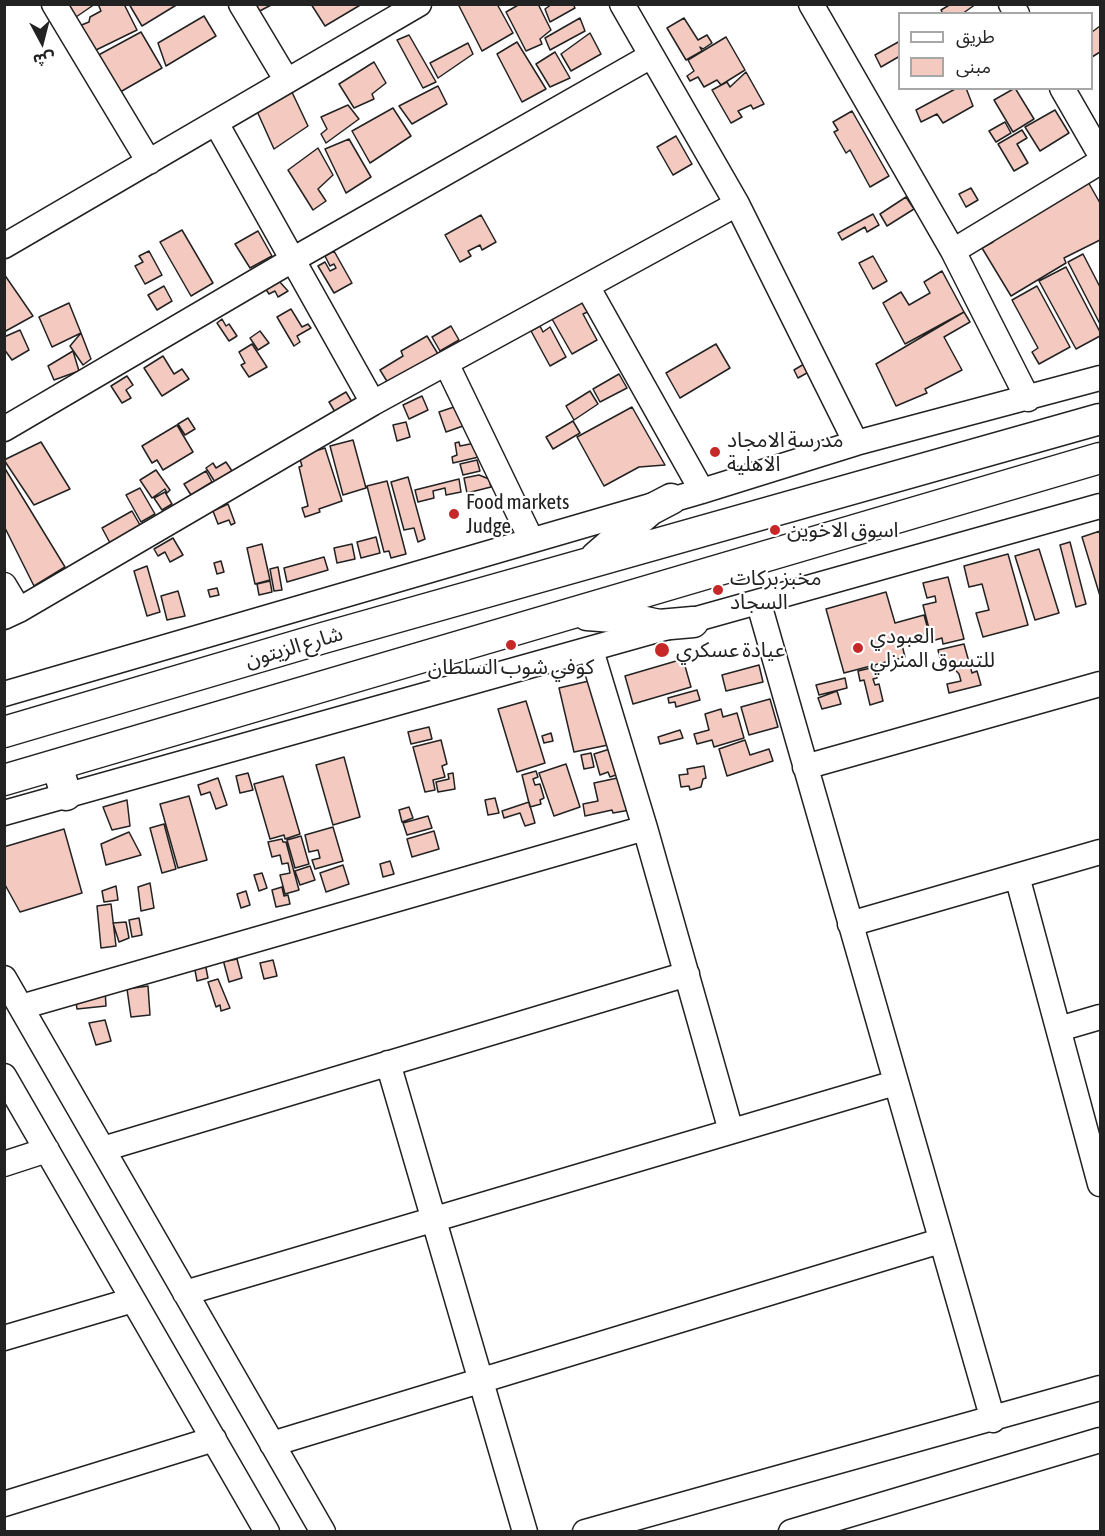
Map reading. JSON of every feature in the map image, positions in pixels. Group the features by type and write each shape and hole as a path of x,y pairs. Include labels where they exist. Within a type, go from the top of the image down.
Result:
{"main road":[{"name":"شارع الزيتون","path":"4,732 323,638 1101,419"},
{"path":"545,620 1101,458"},
{"path":"583,564 601,554 650,510 671,499"},
{"path":"545,620 589,615 658,625 693,622"},
{"path":"404,617 399,626 399,636 403,646 410,654 420,657"},
{"name":"شارع الزيتون","path":"4,780 545,620"},
{"path":"323,638 333,643 340,651 342,662 340,672 334,681"},
{"path":"4,708 34,711 85,709"},
{"path":"57,765 66,795"}],"street":[{"path":"54,4 149,162"},
{"path":"241,4 287,81"},
{"path":"5,246 419,4"},
{"path":"622,4 737,204 856,443"},
{"path":"811,4 953,251 1028,399"},
{"path":"4,429 294,259 651,56"},
{"path":"1063,90 1101,154"},
{"path":"216,123 373,403"},
{"path":"953,251 1101,162"},
{"path":"4,585 11,614 373,403 737,204"},
{"path":"587,286 702,491"},
{"path":"446,363 531,539"},
{"path":"4,694 702,491 856,443 1101,378"},
{"path":"4,813 759,604 1101,506"},
{"path":"759,604 993,1420"},
{"path":"591,650 645,828 731,1131"},
{"path":"805,767 1101,684"},
{"path":"21,1006 645,828"},
{"path":"850,924 1101,852"},
{"path":"1017,876 1101,1184"},
{"path":"103,1149 687,974"},
{"path":"4,978 322,1532"},
{"path":"1059,1029 1101,1017"},
{"path":"388,1063 525,1532"},
{"path":"4,1076 267,1532"},
{"path":"185,1293 895,1083"},
{"path":"4,1164 47,1150"},
{"path":"272,1444 940,1241"},
{"path":"4,1338 133,1300"},
{"path":"585,1532 1101,1388"},
{"path":"4,1504 214,1439"},
{"path":"791,1532 1101,1440"}],"building":[{"path":"68,4 95,4 76,17"},
{"path":"98,4 124,4 137,30 94,51 79,26 89,22 90,17 101,11"},
{"path":"129,4 178,4 142,26"},
{"path":"250,4 273,4 254,14"},
{"path":"311,4 362,4 325,26"},
{"path":"458,4 497,4 513,33 482,51"},
{"path":"520,4 538,4 551,30 540,39 542,44 526,51 506,12"},
{"path":"552,4 573,4 575,8 550,22 545,9"},
{"path":"951,4 976,4 965,12 942,12 941,10"},
{"path":"204,16 216,36 166,66 158,43"},
{"path":"580,18 585,31 550,50 545,38"},
{"path":"684,18 698,40 707,35 712,43 703,49 700,47 702,51 686,60 667,28"},
{"path":"1100,26 1100,52 1093,56 1093,31"},
{"path":"141,32 162,68 115,95 93,58"},
{"path":"590,33 601,54 571,71 561,54"},
{"path":"409,35 436,82 423,88 397,40"},
{"path":"726,37 745,70 721,85 717,80 704,87 698,77 690,81 687,76 694,71 688,60"},
{"path":"517,42 546,89 522,102 497,54"},
{"path":"898,42 898,57 881,67 875,55"},
{"path":"468,43 473,54 438,78 430,63"},
{"path":"555,52 570,78 550,87 536,64"},
{"path":"374,62 386,83 372,94 374,99 354,108 339,84"},
{"path":"746,72 764,104 753,109 751,105 738,111 742,117 731,123 712,90 727,82 730,87"},
{"path":"438,86 447,104 412,124 399,106"},
{"path":"290,88 308,126 274,149 256,109"},
{"path":"953,90 967,90 973,106 943,123 937,114 921,122 916,110"},
{"path":"1012,90 1016,90 1034,119 1013,132 994,100"},
{"path":"348,105 359,119 326,143 321,134 327,129 321,117"},
{"path":"393,108 411,136 370,163 352,131"},
{"path":"1055,110 1069,133 1040,151 1025,127"},
{"path":"852,111 889,176 870,187 850,150 846,153 834,132 838,130 833,122"},
{"path":"1005,122 1011,133 996,142 989,131"},
{"path":"1022,130 1027,138 1017,144 1028,163 1014,171 998,144"},
{"path":"676,136 692,164 673,175 657,147"},
{"path":"349,139 371,177 346,193 325,149"},
{"path":"318,148 333,175 318,189 326,201 313,210 288,170"},
{"path":"1087,180 1100,203 1100,240 1064,258 1066,263 1011,296 982,248 993,242 990,238"},
{"path":"971,188 978,200 966,207 959,194"},
{"path":"906,197 914,209 887,226 880,214"},
{"path":"873,214 879,225 867,232 865,227 842,240 838,233"},
{"path":"481,215 496,242 482,250 480,245 468,251 471,256 460,262 445,235"},
{"path":"182,230 213,283 191,296 160,242"},
{"path":"258,231 272,256 250,268 235,244"},
{"path":"149,251 162,275 145,284 135,266 143,262 139,256"},
{"path":"334,251 352,283 334,293 318,266 325,262 330,271 336,268 334,264 330,266 325,256"},
{"path":"1083,254 1100,287 1100,324 1068,262"},
{"path":"873,256 887,281 873,289 859,263"},
{"path":"1066,267 1100,332 1100,336 1076,349 1039,281"},
{"path":"942,271 964,312 905,344 883,303 901,292 909,305 930,293 924,282"},
{"path":"4,274 33,316 4,332"},
{"path":"278,280 288,291 278,297 275,291 269,294 265,288"},
{"path":"164,286 172,301 157,310 148,295"},
{"path":"1037,286 1070,347 1039,364 1032,352 1038,348 1012,300"},
{"path":"584,301 590,311 583,314 597,340 572,354 552,319"},
{"path":"69,303 81,333 52,347 39,317"},
{"path":"291,309 302,327 308,324 311,328 297,336 300,342 294,346 277,317"},
{"path":"964,312 970,322 944,337 962,370 925,389 927,393 896,406 876,364"},
{"path":"222,319 226,326 229,324 237,336 229,341 217,323"},
{"path":"451,326 459,340 440,351 432,337"},
{"path":"540,326 543,332 550,327 566,357 550,366 531,331"},
{"path":"20,330 29,350 12,360 4,349 4,337"},
{"path":"260,331 269,343 258,350 250,338"},
{"path":"81,333 91,359 83,365 70,346"},
{"path":"427,336 438,354 388,383 380,370 403,356 401,351"},
{"path":"252,344 267,367 249,377 241,365 245,363 239,352"},
{"path":"716,344 730,368 680,398 666,373"},
{"path":"73,351 79,371 54,380 48,366"},
{"path":"163,356 174,374 182,369 189,379 162,396 144,368"},
{"path":"809,361 814,369 798,378 794,370"},
{"path":"619,374 627,388 600,402 593,389"},
{"path":"127,376 133,385 126,390 131,398 122,403 111,386"},
{"path":"590,391 598,404 574,420 566,406"},
{"path":"346,392 352,402 335,412 329,402"},
{"path":"422,396 428,410 409,419 403,405"},
{"path":"457,406 463,426 446,432 439,412"},
{"path":"632,407 665,465 639,467 604,486 577,437"},
{"path":"188,418 195,429 185,435 178,424"},
{"path":"573,421 580,433 553,449 546,437"},
{"path":"406,422 410,437 397,441 393,425"},
{"path":"177,425 193,452 163,470 157,460 152,463 142,446"},
{"path":"353,440 366,488 343,495 330,446"},
{"path":"41,442 70,489 34,505 4,460"},
{"path":"459,442 460,446 480,442 483,456 453,463 452,457 457,455 455,443"},
{"path":"325,448 342,501 305,517 302,508 308,506 299,467 302,466 299,456"},
{"path":"477,460 480,471 463,475 460,464"},
{"path":"226,462 232,471 215,482 206,468 213,463 216,468"},
{"path":"4,467 65,567 34,586 4,526"},
{"path":"156,470 170,490 167,493 165,489 152,498 140,480"},
{"path":"206,471 212,482 191,495 184,484"},
{"path":"479,475 489,479 491,487 467,493 464,478"},
{"path":"408,477 425,539 418,542 414,528 404,530 391,482"},
{"path":"459,479 461,492 446,495 445,488 433,491 434,498 418,502 415,490"},
{"path":"387,481 406,554 391,558 389,551 384,552 367,486"},
{"path":"140,488 155,514 141,522 126,495"},
{"path":"165,492 172,504 162,510 154,498"},
{"path":"228,504 235,523 231,525 229,520 218,524 213,511"},
{"path":"132,511 140,525 110,543 102,528"},
{"path":"1100,531 1100,596 1082,537"},
{"path":"376,537 380,553 361,558 357,542"},
{"path":"173,538 183,555 170,562 165,552 158,556 154,549"},
{"path":"1070,542 1086,604 1076,607 1060,545"},
{"path":"262,544 270,580 255,584 247,548"},
{"path":"352,544 355,559 337,563 334,548"},
{"path":"1039,549 1059,613 1035,620 1015,556"},
{"path":"1008,554 1028,625 983,637 976,613 989,610 982,584 969,587 964,566"},
{"path":"324,557 328,570 287,582 284,568"},
{"path":"221,561 224,572 217,574 214,563"},
{"path":"147,566 160,612 147,616 134,571"},
{"path":"278,567 282,590 274,591 270,569"},
{"path":"948,577 964,639 943,644 942,638 932,641 923,605 936,602 935,596 927,598 923,583"},
{"path":"270,581 272,592 259,595 257,584"},
{"path":"217,588 219,595 210,597 208,590"},
{"path":"178,591 185,616 167,620 161,596"},
{"path":"886,592 895,623 924,615 929,633 901,641 905,657 844,673 826,609"},
{"path":"964,644 972,673 977,671 981,685 949,693 947,684 961,681 959,674 950,664 942,666 938,650"},
{"path":"683,659 691,687 633,704 625,676"},
{"path":"759,665 763,682 726,691 722,675"},
{"path":"875,667 877,678 873,679 875,685 879,684 883,701 870,705 864,680 860,681 858,671"},
{"path":"845,678 847,688 819,695 816,685"},
{"path":"593,680 608,745 574,752 559,688"},
{"path":"697,690 700,700 676,707 675,702 669,703 668,698"},
{"path":"837,691 841,704 822,709 818,698"},
{"path":"770,699 778,727 749,735 741,707"},
{"path":"526,701 545,763 517,772 498,709"},
{"path":"721,709 723,717 737,713 744,738 714,747 712,740 697,744 694,734 709,730 705,714"},
{"path":"429,727 432,739 411,744 408,732"},
{"path":"680,730 683,738 660,744 658,737"},
{"path":"551,733 553,741 544,743 542,736"},
{"path":"441,740 447,764 442,766 445,777 433,780 435,790 425,792 413,747"},
{"path":"745,740 750,755 769,749 773,761 727,776 719,749"},
{"path":"613,748 622,773 610,777 608,772 600,775 594,754"},
{"path":"591,753 594,767 584,769 581,755"},
{"path":"344,757 360,817 333,825 316,765"},
{"path":"566,764 580,807 554,816 539,773"},
{"path":"704,766 706,778 703,779 701,787 690,790 689,786 681,787 679,775 688,774 687,769"},
{"path":"536,771 538,777 533,779 535,785 540,784 544,798 540,800 541,804 530,807 522,775"},
{"path":"248,773 253,790 240,793 236,776"},
{"path":"453,773 455,789 438,792 436,782 449,779 448,774"},
{"path":"283,776 300,834 285,839 284,835 270,839 254,784"},
{"path":"622,777 630,810 613,813 612,810 585,816 583,804 598,801 594,783"},
{"path":"218,778 227,805 216,809 210,792 201,795 198,785"},
{"path":"189,796 207,860 178,868 160,804"},
{"path":"495,798 499,813 488,815 485,800"},
{"path":"127,800 130,826 112,830 103,807"},
{"path":"529,802 535,823 525,826 520,813 504,818 502,811"},
{"path":"409,807 413,818 402,822 399,810"},
{"path":"428,816 432,828 407,835 403,823"},
{"path":"164,824 176,869 162,873 150,828"},
{"path":"333,827 343,861 315,869 312,860 320,858 318,850 309,852 305,835"},
{"path":"64,829 82,893 20,912 4,883 4,847"},
{"path":"434,831 439,849 412,857 407,839"},
{"path":"129,832 141,855 106,865 101,844"},
{"path":"301,836 309,864 295,868 287,840"},
{"path":"282,839 286,842 299,890 285,894 280,875 290,873 288,863 282,864 280,855 272,857 268,842"},
{"path":"390,861 394,874 383,877 380,864"},
{"path":"343,865 349,884 326,892 320,873"},
{"path":"310,866 315,880 300,885 295,871"},
{"path":"262,873 267,888 259,891 254,875"},
{"path":"150,883 154,908 141,911 138,887"},
{"path":"116,886 118,900 104,902 102,891"},
{"path":"282,887 284,896 288,895 290,904 276,907 272,890"},
{"path":"246,891 250,905 241,908 237,894"},
{"path":"111,904 116,946 101,948 97,906"},
{"path":"139,918 142,935 132,937 129,920"},
{"path":"126,922 129,938 119,942 113,923"},
{"path":"225,955 227,961 237,959 242,978 229,982 222,956"},
{"path":"273,960 277,976 264,979 260,963"},
{"path":"205,963 208,978 197,981 194,965"},
{"path":"218,979 230,1008 221,1011 220,1005 216,1007 208,982"},
{"path":"148,986 150,1015 131,1017 127,989"},
{"path":"105,989 106,1006 77,1009 75,995"},
{"path":"105,1020 111,1041 96,1045 89,1023"}],"place":[{"name":"مدرسة الامجاد الاهلية","path":"715,452"},
{"name":"Food markets Judge","path":"454,514"},
{"name":"اسوق الاخوين","path":"775,530"},
{"name":"مخبز بركات السجاد","path":"718,590"},
{"name":"كوفي شوب السلطان","path":"511,645"},
{"name":"العبودي للتسوق المنزلي","path":"858,648"},
{"name":"عيادة عسكري","path":"662,650"}]}
